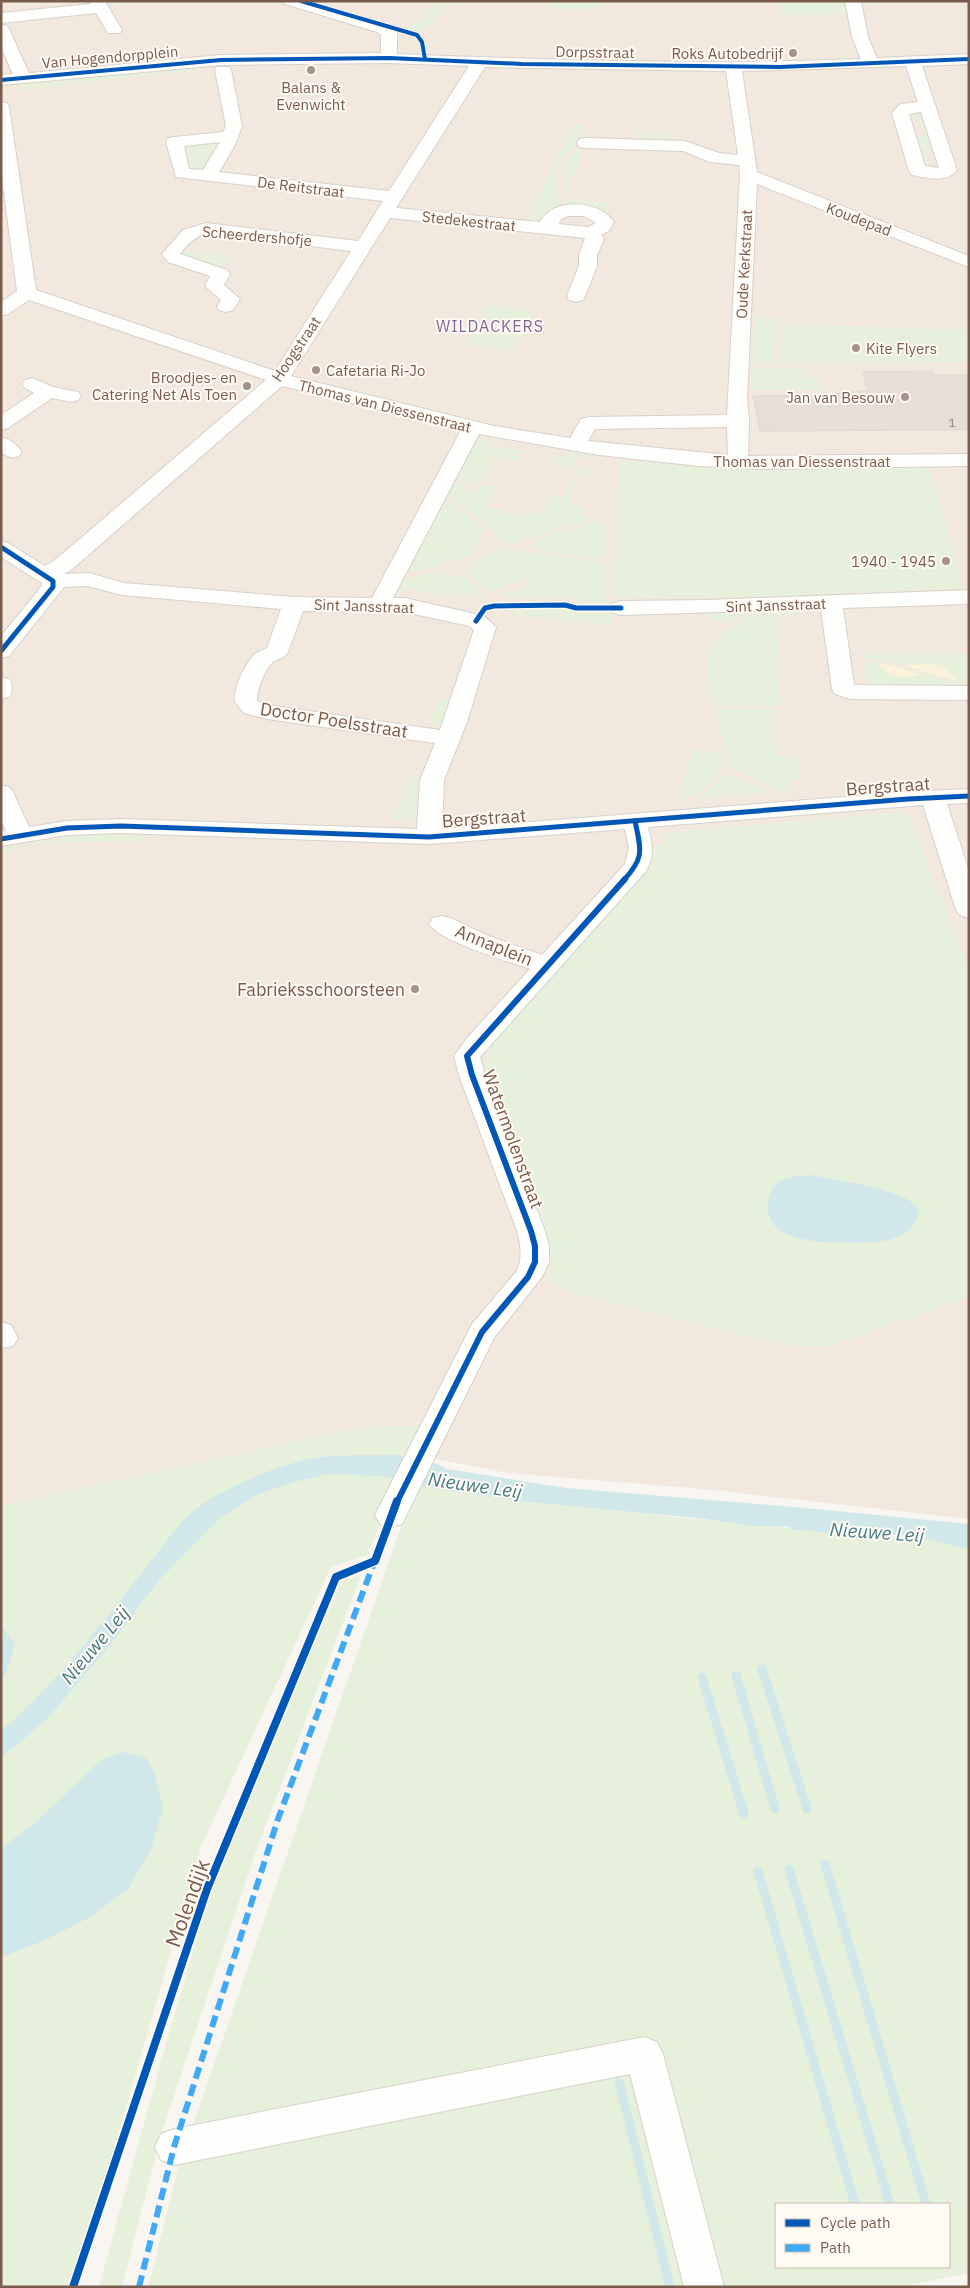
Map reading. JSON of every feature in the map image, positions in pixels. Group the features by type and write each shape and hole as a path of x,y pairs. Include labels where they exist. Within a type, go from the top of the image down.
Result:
{"street":[{"path":"290,1 389,32 389,58"},
{"path":"853,1 860,37 871,64"},
{"path":"1,18 99,4 114,30"},
{"path":"1,29 21,73"},
{"name":"Dorpsstraat","path":"222,65 389,58 480,62 733,67 871,64 969,59"},
{"name":"Hoogstraat","path":"49,578 279,379 480,62"},
{"path":"913,62 948,170 920,178 900,113 906,108 927,107"},
{"path":"208,176 228,145 234,126 222,65"},
{"name":"Van Hogendorpplein","path":"1,70 21,73 222,65"},
{"name":"Van Hogendorpplein","path":"1,96 222,65"},
{"name":"Oude Kerkstraat","path":"733,67 748,168 737,399 739,421 738,462"},
{"name":"Van Hogendorpplein","path":"1,80 21,73"},
{"path":"1,107 27,293 1,310"},
{"name":"De Reitstraat","path":"231,136 174,142 182,173 390,205"},
{"path":"585,143 685,146 748,168"},
{"name":"Koudepad","path":"748,168 969,262"},
{"name":"Stedekestraat","path":"390,205 591,233"},
{"path":"553,229 549,222 550,219 566,211 607,213 603,227 591,233 595,239 588,255 588,266 576,296"},
{"name":"Scheerdershofje","path":"226,306 231,299 214,286 222,274 174,258 171,254 182,239 194,230 206,228 363,246"},
{"name":"Thomas van Diessenstraat","path":"27,293 279,379 472,428 664,457 738,462 969,460"},
{"path":"1,424 40,388 72,396"},
{"path":"576,445 588,423 739,421"},
{"path":"379,605 472,428"},
{"path":"1,547 49,578 53,587 1,651"},
{"name":"Sint Jansstraat","path":"49,578 89,579 122,589 294,604 405,605 476,620 485,627 485,632 449,735"},
{"name":"Sint Jansstraat","path":"622,608 969,597"},
{"path":"831,602 843,689 850,692 969,693"},
{"name":"Doctor Poelsstraat","path":"294,604 277,652 264,658 247,690 245,697 247,703 254,708 267,712 449,735"},
{"path":"1,684 1,692"},
{"path":"429,837 432,780 449,735"},
{"path":"1,792 11,837"},
{"name":"Bergstraat","path":"11,837 66,828 121,826 429,837 969,796"},
{"path":"933,798 969,910"},
{"name":"Watermolenstraat","path":"394,1507 482,1332 528,1277 535,1262 535,1246 531,1231 472,1075 467,1056 637,866 641,848 635,821"},
{"name":"Annaplein","path":"442,924 477,941 547,966"},
{"path":"174,2147 644,2054 704,2287"}],"shaded area":[{"path":"1,1 969,1 969,1519 704,1489 508,1473 389,1450 1,1509"}],"green space":[{"path":"437,1 451,1 437,15 431,26 414,31 405,28 420,20"},
{"path":"551,1 599,1 600,9 550,9"},
{"path":"780,1 843,1 846,15 782,15"},
{"path":"201,66 202,69 21,90 19,83 56,79 57,82 65,81 65,79"},
{"path":"909,115 924,116 936,149 924,149 929,166 941,166 940,169 926,169 913,135 924,135 919,119 907,119"},
{"path":"573,124 583,125 582,141 566,154 558,170 559,209 542,223 526,222"},
{"path":"635,132 669,133 668,144 634,143"},
{"path":"210,140 221,142 204,171 190,171 184,165 188,163 186,152 181,150 180,146 189,143 202,145"},
{"path":"582,146 576,178 572,178 564,198 566,169 572,156"},
{"path":"565,199 608,203 604,213 566,210"},
{"path":"180,250 211,255 213,253 231,255 221,270 180,256"},
{"path":"487,305 532,310 515,350 467,345"},
{"path":"755,317 776,318 775,364 753,364"},
{"path":"781,324 969,330 969,362 780,364"},
{"path":"807,368 808,378 820,379 822,390 753,390 752,369"},
{"path":"491,439 488,445 534,453 521,452 517,461 492,458 482,483 455,480 476,440"},
{"path":"569,452 588,454 587,458 574,458 573,467 551,464 554,457 547,457 547,455 566,457"},
{"path":"619,460 719,469 929,466 964,588 710,598 612,597 618,515"},
{"path":"575,469 587,469 587,475 573,475 572,505 586,506 586,516 595,516 595,518 507,545 448,493 454,483 469,485 463,485 462,489 477,491 478,487 474,485 495,487 487,508 504,510 503,514 524,516 526,512 544,514 551,495 565,496 570,491 567,489"},
{"path":"444,502 453,503 485,531 472,555 417,572 409,571 431,526 429,523 434,521"},
{"path":"599,520 606,526 605,555 600,558 533,549 537,539"},
{"path":"505,549 600,561 606,564 605,604 584,603 570,597 499,596 533,584 526,578 488,591 469,574 477,558"},
{"path":"430,572 465,577 486,596 439,595 408,588 400,593 398,592 404,580"},
{"path":"515,607 615,611 610,625 513,615"},
{"path":"751,610 733,621 710,621 708,611"},
{"path":"796,611 797,615 776,615 781,657 776,657 782,706 715,705 707,671 711,652 721,636 744,617 753,613"},
{"path":"863,653 968,653 969,683 956,681 952,674 940,666 910,665 864,659"},
{"path":"864,662 878,663 893,675 906,677 921,674 966,686 966,689 868,688"},
{"path":"440,700 450,701 447,727 429,725"},
{"path":"715,708 772,709 778,756 798,756 802,780 790,780 791,791 783,792 727,767 727,754"},
{"path":"694,749 721,753 718,770 701,790 693,795 677,800"},
{"path":"724,773 774,792 693,799 715,786"},
{"path":"411,778 417,778 415,811 420,812 421,815 416,820 392,819"},
{"path":"905,812 912,824 969,970 969,1297 830,1346 796,1346 754,1338 564,1291 547,1280 553,1263 484,1070 485,1051 642,873 653,845 660,844 671,832","holes":["831,1179 887,1192 873,1243 810,1241 770,1197 781,1180"]},
{"path":"93,834 145,835 143,841 32,843 1,852 1,848 38,840"},
{"path":"422,1425 367,1555 331,1567 202,1844 74,2287 1,2287 1,1506 357,1428"},
{"path":"418,1478 664,1516 854,1534 969,1540 969,2273 899,2287 148,2287 178,2168"},
{"path":"361,1575 256,1851 161,2135 122,2287 99,2287 163,2054 225,1842 342,1581"}],"sand":[{"path":"878,663 896,666 921,674 909,677 891,675 881,668"},
{"path":"927,664 944,668 951,673 956,681 903,665"}],"water":[{"path":"810,1175 849,1182 907,1199 917,1208 917,1220 907,1232 895,1238 875,1242 820,1242 789,1235 774,1225 768,1213 768,1198 775,1186 783,1179"},
{"path":"399,1455 437,1464 447,1469 566,1488 969,1524 969,1549 913,1536 878,1534 825,1527 754,1526 696,1518 520,1501 434,1489 380,1476 329,1474 294,1482 257,1495 220,1518 158,1581 112,1643 47,1719 1,1758 1,1731 57,1676 177,1527 201,1505 245,1481 304,1460 339,1456"},
{"path":"1,1626 15,1644 6,1674 1,1679"},
{"path":"123,1752 146,1758 154,1772 163,1807 151,1850 128,1889 88,1918 43,1941 1,1957 1,1848 33,1825 101,1760"}],"building":[{"path":"932,371 934,375 969,375 969,430 760,431 753,396 837,395 837,392 868,391 863,372"}],"waterway":[{"name":"Nieuwe Leij","path":"793,1525 861,1531"},
{"path":"762,1669 807,1809"},
{"path":"736,1675 775,1809"},
{"path":"702,1677 744,1814"},
{"path":"825,1864 926,2203"},
{"path":"789,1869 890,2203"},
{"path":"758,1871 855,2203"},
{"path":"619,2082 670,2287"}],"marked path":[{"path":"139,2287 174,2147 278,1819 375,1560"}],"cycle path":[{"path":"301,1 417,35 422,42 425,59"},
{"path":"1,80 221,60 389,58 522,64 780,67 969,59"},
{"path":"1,547 53,581 53,587 1,651"},
{"path":"476,621 485,608 494,606 565,605 576,608 621,608"},
{"path":"1,839 67,828 121,826 429,837 908,799 969,796"},
{"name":"Molendijk","path":"73,2287 207,1889 336,1577 375,1561 398,1499 482,1332 528,1277 535,1262 535,1246 531,1231 472,1075 467,1056 637,866 641,848 635,821"}],"place":[{"name":"Roks Autobedrijf","path":"793,53"},
{"name":"Balans & Evenwicht","path":"311,70"},
{"name":"Kite Flyers","path":"856,348"},
{"name":"Cafetaria Ri-Jo","path":"316,370"},
{"name":"Broodjes- en Catering Net Als Toen","path":"247,386"},
{"name":"Jan van Besouw","path":"905,397"},
{"name":"1940 - 1945","path":"946,561"},
{"name":"Fabrieksschoorsteen","path":"415,989"}],"district":[{"name":"WILDACKERS","path":"490,326"}]}
